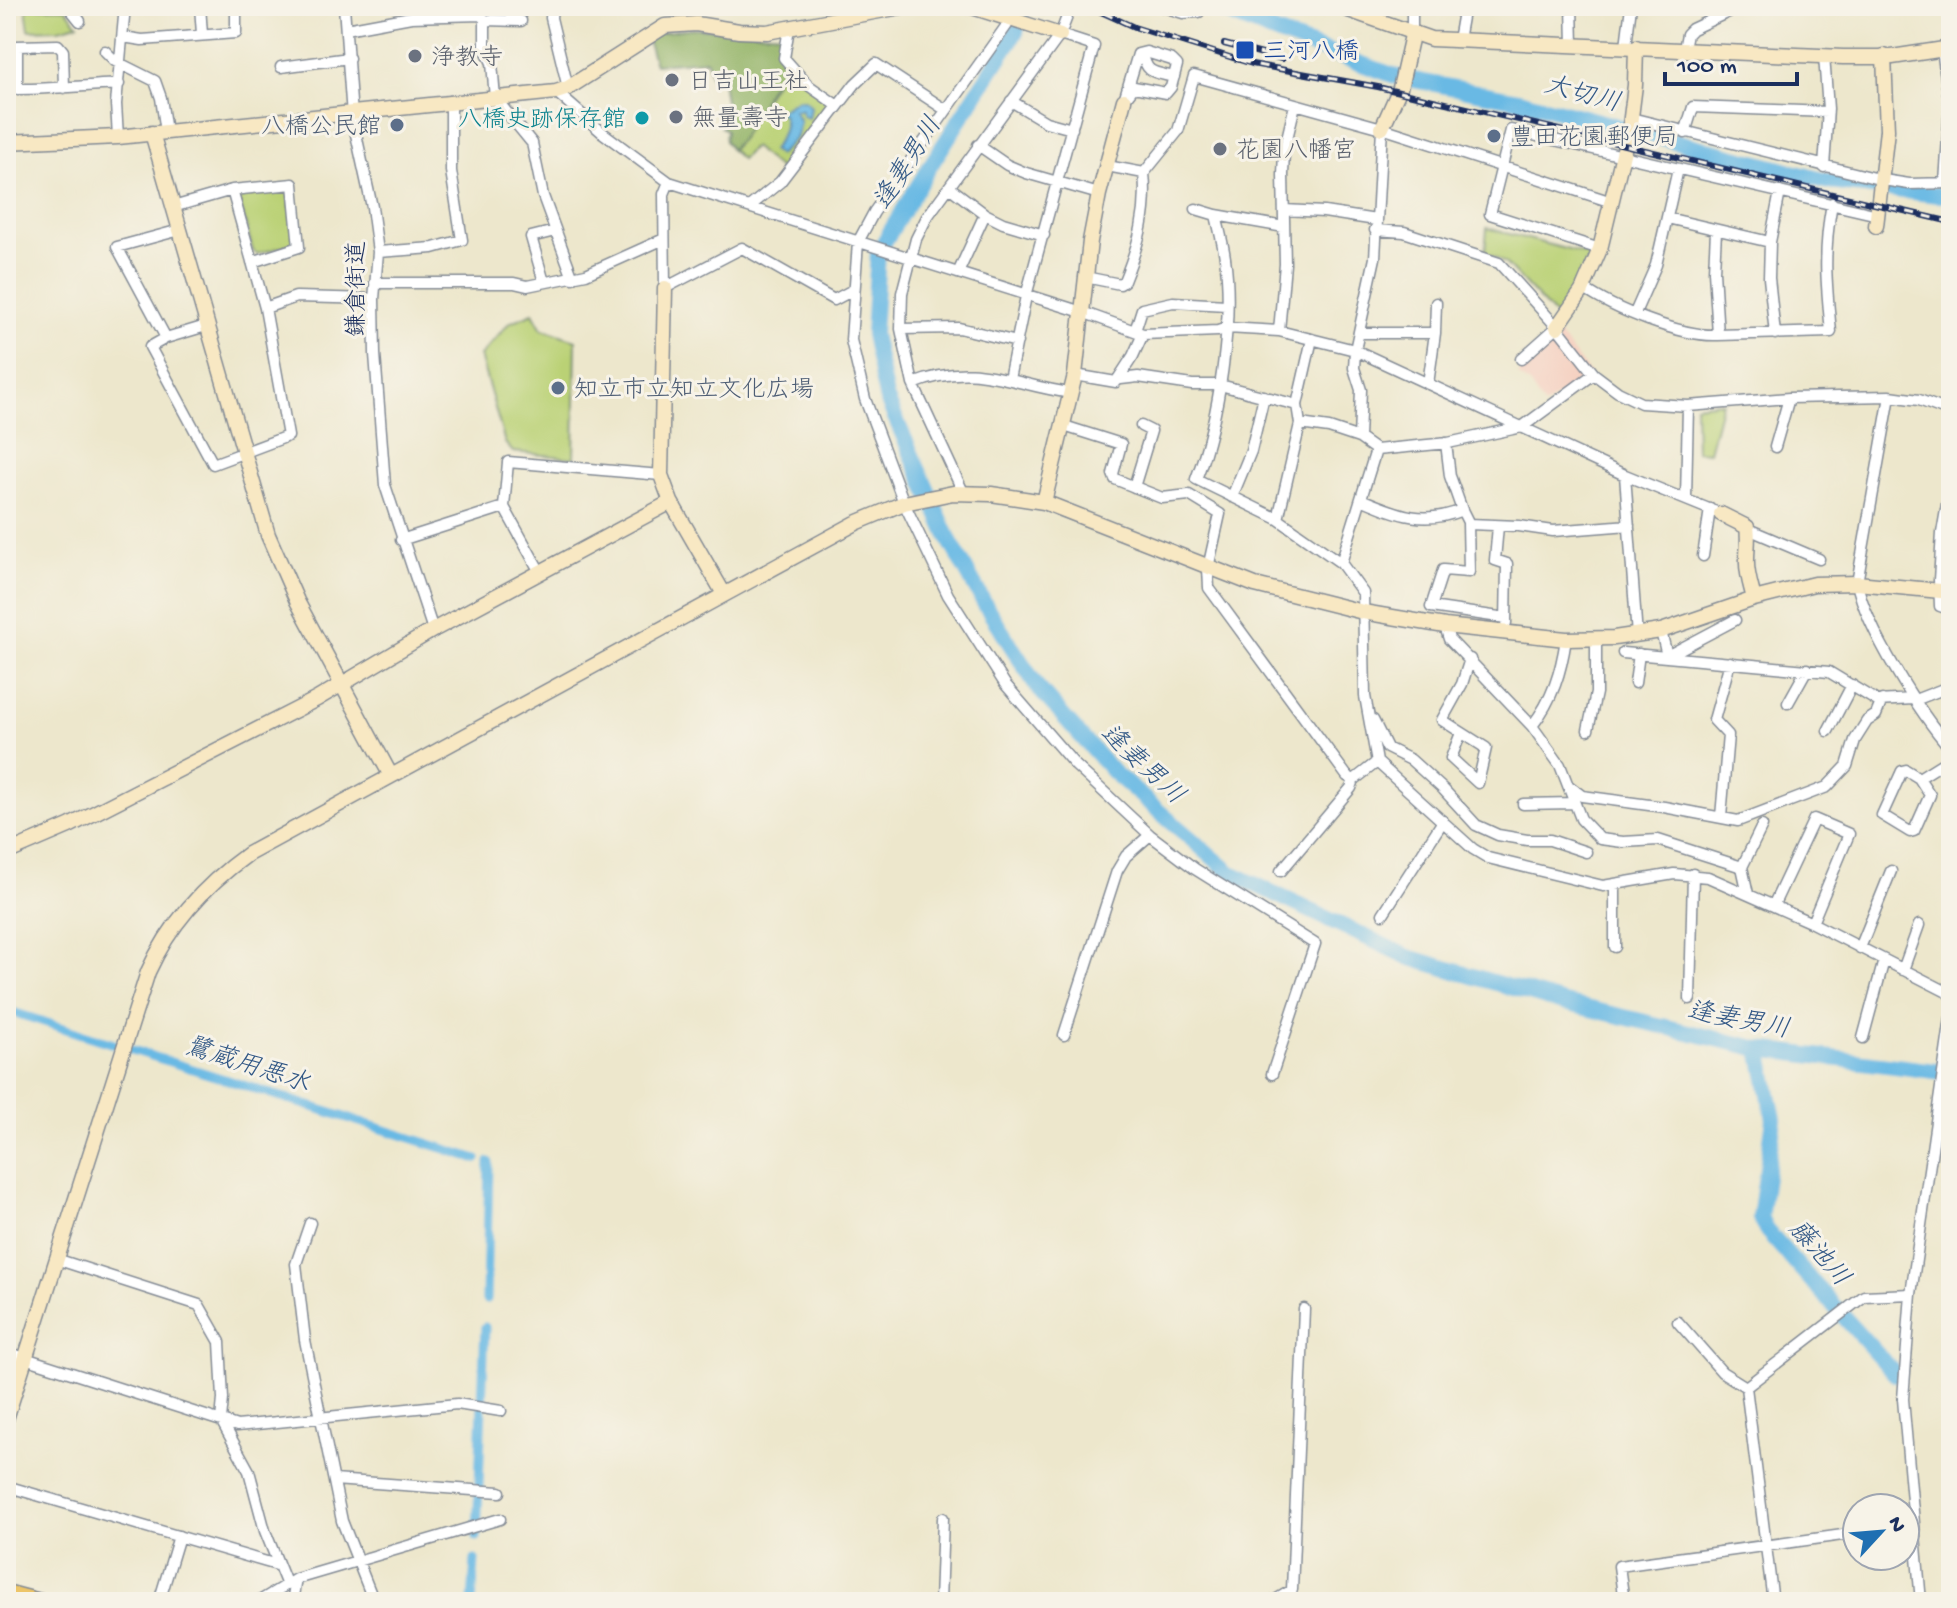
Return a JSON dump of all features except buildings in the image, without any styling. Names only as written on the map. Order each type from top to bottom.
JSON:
[{"type":"main road","points":[[6,1593],[40,1602]]},
{"type":"street","points":[[68,6],[80,21]]},
{"type":"street","points":[[118,137],[116,104],[125,6]]},
{"type":"street","points":[[200,6],[202,34]]},
{"type":"street","points":[[123,37],[142,40],[238,32],[236,6]]},
{"type":"street","name":"鎌倉街道","points":[[344,6],[352,116],[372,207],[378,252],[374,299],[375,354],[385,479],[401,540],[433,630]]},
{"type":"street","points":[[552,6],[551,18],[562,90],[603,133],[669,182],[1139,332],[1218,331],[1227,328],[1279,331],[1355,350],[1625,475],[1819,559]]},
{"type":"street","points":[[8,140],[118,137],[562,90],[665,26],[696,24],[767,32],[837,12],[906,6]]},
{"type":"street","points":[[969,6],[1011,14],[1094,46],[1026,296],[1009,379]]},
{"type":"street","points":[[958,494],[913,384],[901,329],[902,293],[910,258],[927,217],[1011,101],[1071,6]]},
{"type":"street","points":[[1161,6],[1193,14],[1199,12],[1201,6]]},
{"type":"street","points":[[1359,438],[1361,390],[1354,368],[1355,350],[1375,258],[1382,128],[1405,70],[1412,35],[1412,6]]},
{"type":"street","points":[[1458,40],[1464,6]]},
{"type":"street","points":[[1572,6],[1573,45]]},
{"type":"street","points":[[1521,359],[1557,327],[1583,288],[1600,249],[1630,125],[1631,6]]},
{"type":"street","points":[[1684,49],[1687,34],[1692,29],[1741,6]]},
{"type":"street","points":[[1342,7],[1412,35],[1431,39],[1824,56],[1884,56],[1946,49],[1950,103],[1948,183],[1882,186],[1824,167],[1685,133],[1630,125]]},
{"type":"street","points":[[1011,14],[1007,25],[874,212],[861,242],[853,290],[851,340],[861,383],[948,595],[1005,684],[1075,765],[1150,835],[1195,869],[1315,944],[1272,1074]]},
{"type":"street","points":[[346,29],[411,17],[481,15],[485,20],[485,48],[492,63],[495,98],[532,143],[535,166],[573,278]]},
{"type":"street","points":[[485,20],[521,21]]},
{"type":"street","points":[[789,28],[784,58],[808,85],[838,106]]},
{"type":"street","points":[[64,88],[63,51],[58,45],[17,46],[17,89],[64,88],[119,84]]},
{"type":"street","points":[[105,51],[158,85],[159,132],[173,207],[257,503],[282,570],[391,776]]},
{"type":"street","points":[[1143,53],[1145,65],[1150,71],[1174,77]]},
{"type":"street","points":[[1044,502],[1075,375],[1085,277],[1099,194],[1138,54],[1172,60],[1177,65],[1166,93],[1132,83]]},
{"type":"street","points":[[1824,56],[1827,112],[1824,167]]},
{"type":"street","points":[[1600,249],[1490,214],[1511,130],[1832,203],[1877,220],[1887,130],[1884,56]]},
{"type":"street","points":[[281,67],[349,58]]},
{"type":"street","points":[[749,207],[780,182],[855,84],[876,64],[946,110]]},
{"type":"street","points":[[1085,277],[1120,284],[1124,281],[1144,224],[1147,198],[1144,173],[1178,131],[1194,76],[1382,128],[1612,202]]},
{"type":"street","points":[[378,252],[433,248],[462,240],[451,171],[451,101]]},
{"type":"street","points":[[1011,101],[1046,122],[1072,129]]},
{"type":"street","points":[[1279,331],[1285,264],[1284,151],[1295,105]]},
{"type":"street","points":[[1685,133],[1693,107],[1827,112]]},
{"type":"street","points":[[978,145],[1007,165],[1099,194]]},
{"type":"street","points":[[1107,166],[1144,173]]},
{"type":"street","points":[[1635,313],[1656,265],[1678,169]]},
{"type":"street","points":[[669,182],[664,194],[661,475],[671,502],[724,594]]},
{"type":"street","points":[[173,207],[232,190],[293,184],[299,247],[252,262]]},
{"type":"street","points":[[949,187],[985,214],[1003,223],[1044,235]]},
{"type":"street","points":[[206,326],[166,338],[150,347],[213,464],[288,436],[265,308],[232,190]]},
{"type":"street","points":[[1775,334],[1769,278],[1770,242],[1780,192]]},
{"type":"street","points":[[1583,288],[1635,313],[1702,336],[1831,332],[1825,241],[1832,203]]},
{"type":"street","points":[[1196,209],[1284,227]]},
{"type":"street","points":[[1284,210],[1324,212],[1404,232],[1499,263],[1557,327],[1594,374],[1618,392],[1641,403],[1688,406],[1789,398],[1890,396],[1919,400],[1951,412]]},
{"type":"street","points":[[958,273],[985,214]]},
{"type":"street","points":[[1189,495],[1207,451],[1227,328],[1226,260],[1216,215]]},
{"type":"street","points":[[1667,218],[1770,242]]},
{"type":"street","points":[[166,338],[117,247],[180,230]]},
{"type":"street","points":[[544,282],[531,237],[555,231]]},
{"type":"street","points":[[1716,231],[1714,271],[1718,335]]},
{"type":"street","points":[[375,283],[514,283],[527,286],[573,278],[600,269],[664,239]]},
{"type":"street","points":[[665,288],[742,248],[834,300],[853,290]]},
{"type":"street","points":[[265,308],[296,297],[374,299]]},
{"type":"street","points":[[1121,379],[1139,332],[1142,309],[1173,302],[1226,305]]},
{"type":"street","points":[[1428,384],[1436,303]]},
{"type":"street","points":[[901,329],[959,328],[1017,342]]},
{"type":"street","points":[[1359,333],[1435,333]]},
{"type":"street","points":[[1278,519],[1300,424],[1297,405],[1312,339]]},
{"type":"street","points":[[913,384],[931,376],[968,371],[1071,393]]},
{"type":"street","points":[[1300,424],[1329,428],[1359,438],[1376,450],[1446,443],[1522,427],[1594,374]]},
{"type":"street","points":[[1075,375],[1116,382],[1138,377],[1192,385],[1220,385],[1297,405]]},
{"type":"street","points":[[1232,497],[1251,451],[1264,396]]},
{"type":"street","points":[[1890,396],[1857,583],[1863,607],[1915,700],[1951,749]]},
{"type":"street","points":[[1775,447],[1789,398]]},
{"type":"street","points":[[1686,499],[1688,406]]},
{"type":"street","points":[[1064,426],[1121,444],[1113,477],[1162,498],[1189,495],[1220,514],[1208,568],[1209,588],[1347,776],[1354,780]]},
{"type":"street","points":[[1134,487],[1151,431],[1141,426]]},
{"type":"street","points":[[1446,443],[1450,476],[1468,523],[1469,572],[1443,570],[1431,607],[1566,639],[1596,639],[1661,631],[1754,599],[1814,584],[1942,587]]},
{"type":"street","points":[[1341,563],[1376,450]]},
{"type":"street","points":[[540,572],[504,507],[508,462],[661,475]]},
{"type":"street","points":[[1625,475],[1637,636]]},
{"type":"street","points":[[1196,479],[1278,519],[1341,563],[1363,593],[1367,707],[1377,762],[1473,849],[1488,858],[1603,886],[1674,874],[1708,877],[1774,904],[1951,994]]},
{"type":"street","points":[[1951,481],[1942,533],[1940,606],[1951,610]]},
{"type":"street","points":[[6,1419],[10,1391],[26,1359],[148,972],[160,946],[200,895],[248,854],[856,523],[908,502],[958,494],[991,494],[1044,502],[1255,585],[1363,612],[1445,626],[1506,626]]},
{"type":"street","points":[[1361,499],[1412,518],[1448,516],[1462,510]]},
{"type":"street","points":[[6,853],[69,826],[343,684],[433,630],[671,502]]},
{"type":"street","points":[[401,540],[504,507]]},
{"type":"street","points":[[1703,556],[1716,512]]},
{"type":"street","points":[[1468,523],[1553,531],[1629,525]]},
{"type":"street","points":[[1498,526],[1495,560],[1507,564],[1506,626]]},
{"type":"street","points":[[1748,529],[1747,572],[1754,599]]},
{"type":"street","points":[[1942,587],[1951,577]]},
{"type":"street","points":[[1667,656],[1735,620]]},
{"type":"street","points":[[1445,626],[1449,639],[1532,726],[1560,765],[1581,819],[1600,839],[1623,842],[1658,840],[1742,867]]},
{"type":"street","points":[[1661,631],[1667,656]]},
{"type":"street","points":[[1532,726],[1560,675],[1566,639]]},
{"type":"street","points":[[1588,730],[1596,693],[1596,639]]},
{"type":"street","points":[[1623,653],[1834,673],[1877,701],[1915,700],[1951,686]]},
{"type":"street","points":[[1635,683],[1639,654]]},
{"type":"street","points":[[1461,733],[1451,758],[1478,783],[1486,748],[1442,720],[1462,684],[1470,659]]},
{"type":"street","points":[[1721,817],[1728,735],[1714,720],[1730,662]]},
{"type":"street","points":[[1788,703],[1807,669]]},
{"type":"street","points":[[1828,731],[1852,685]]},
{"type":"street","points":[[1567,785],[1582,796],[1738,821],[1827,787],[1847,766],[1855,740],[1867,721],[1876,715],[1882,700]]},
{"type":"street","points":[[1367,707],[1387,748],[1411,760],[1476,825],[1498,835],[1550,840],[1586,852]]},
{"type":"street","points":[[1919,778],[1951,758]]},
{"type":"street","points":[[1281,871],[1351,788],[1354,780],[1377,762]]},
{"type":"street","points":[[1906,770],[1919,778],[1930,795],[1914,831],[1910,832],[1882,815],[1902,771],[1906,770]]},
{"type":"street","points":[[1523,804],[1573,803]]},
{"type":"street","points":[[1774,904],[1814,819],[1849,834],[1812,923]]},
{"type":"street","points":[[1383,914],[1443,821]]},
{"type":"street","points":[[1748,894],[1742,867],[1762,826]]},
{"type":"street","points":[[1064,1035],[1117,871],[1126,856],[1150,835]]},
{"type":"street","points":[[1860,948],[1891,871]]},
{"type":"street","points":[[1690,999],[1693,874]]},
{"type":"street","points":[[1615,884],[1615,947]]},
{"type":"street","points":[[1903,970],[1919,925]]},
{"type":"street","points":[[1863,1038],[1884,960]]},
{"type":"street","points":[[1907,1492],[1903,1399],[1911,1294],[1951,1018]]},
{"type":"street","points":[[310,1223],[296,1264],[305,1340],[342,1521],[374,1602]]},
{"type":"street","points":[[56,1259],[199,1305],[220,1342],[221,1420],[249,1471],[277,1565],[291,1581],[292,1602]]},
{"type":"street","points":[[1746,1387],[1864,1296],[1911,1294]]},
{"type":"street","points":[[1272,1602],[1292,1590],[1304,1309]]},
{"type":"street","points":[[1678,1322],[1722,1372],[1746,1387]]},
{"type":"street","points":[[6,1352],[237,1426],[457,1404],[501,1411]]},
{"type":"street","points":[[1746,1387],[1773,1602]]},
{"type":"street","points":[[334,1480],[500,1492]]},
{"type":"street","points":[[6,1486],[277,1565]]},
{"type":"street","points":[[940,1602],[943,1518]]},
{"type":"street","points":[[258,1602],[291,1581],[500,1519]]},
{"type":"street","points":[[1624,1602],[1619,1566],[1841,1535]]},
{"type":"street","points":[[159,1602],[179,1536]]},
{"type":"street","points":[[1916,1572],[1921,1602]]},
{"type":"shaded area","points":[[1556,331],[1590,374],[1544,406],[1530,385],[1518,375],[1530,363],[1526,357]]},
{"type":"green space","points":[[26,8],[66,9],[78,24],[59,29],[29,30]]},
{"type":"green space","points":[[692,28],[785,34],[787,65],[731,150],[725,141],[726,130],[721,127],[727,114],[721,74],[711,77],[707,60],[655,64],[647,40],[658,33]]},
{"type":"green space","points":[[787,65],[830,103],[831,110],[783,172],[753,147],[741,159],[731,150]]},
{"type":"green space","points":[[289,191],[294,240],[292,244],[257,254],[253,251],[238,196],[240,193]]},
{"type":"green space","points":[[1487,228],[1591,256],[1576,288],[1556,317],[1506,264],[1485,252]]},
{"type":"green space","points":[[533,313],[542,329],[576,340],[574,458],[513,452],[505,443],[480,356],[509,323]]},
{"type":"green space","points":[[1722,402],[1709,452],[1696,451],[1695,405]]},
{"type":"water","points":[[798,99],[806,101],[811,107],[809,118],[803,116],[801,110],[794,110],[800,122],[796,137],[779,155],[772,150],[784,126],[779,111]]},
{"type":"waterway","name":"逢妻男川","points":[[1023,6],[1016,32],[878,252],[873,334],[886,397],[951,543],[987,608],[1038,688],[1113,772],[1231,873],[1408,957],[1560,1002],[1760,1049],[1951,1073]]},
{"type":"waterway","name":"大切川","points":[[1210,6],[1398,77],[1518,100],[1830,182],[1951,194]]},
{"type":"waterway","name":"鷺蔵用悪水","points":[[6,1010],[477,1159]]},
{"type":"waterway","name":"藤池川","points":[[1760,1049],[1774,1119],[1760,1218],[1766,1230],[1895,1374]]},
{"type":"waterway","name":"鷺蔵用悪水","points":[[486,1300],[489,1162]]},
{"type":"waterway","name":"鷺蔵用悪水","points":[[477,1537],[485,1327]]},
{"type":"waterway","name":"鷺蔵用悪水","points":[[472,1602],[475,1560]]},
{"type":"railway","points":[[1088,6],[1134,27],[1252,64],[1378,87],[1951,222]]},
{"type":"railway","points":[[1224,44],[1282,59]]},
{"type":"place","name":"三河八橋","points":[[1245,50]]},
{"type":"place","name":"浄教寺","points":[[415,56]]},
{"type":"place","name":"日吉山王社","points":[[672,80]]},
{"type":"place","name":"無量壽寺","points":[[676,117]]},
{"type":"place","name":"八橋史跡保存館","points":[[642,118]]},
{"type":"place","name":"八橋公民館","points":[[397,125]]},
{"type":"place","name":"豊田花園郵便局","points":[[1494,136]]},
{"type":"place","name":"花園八幡宮","points":[[1220,149]]},
{"type":"place","name":"知立市立知立文化広場","points":[[558,388]]}]
